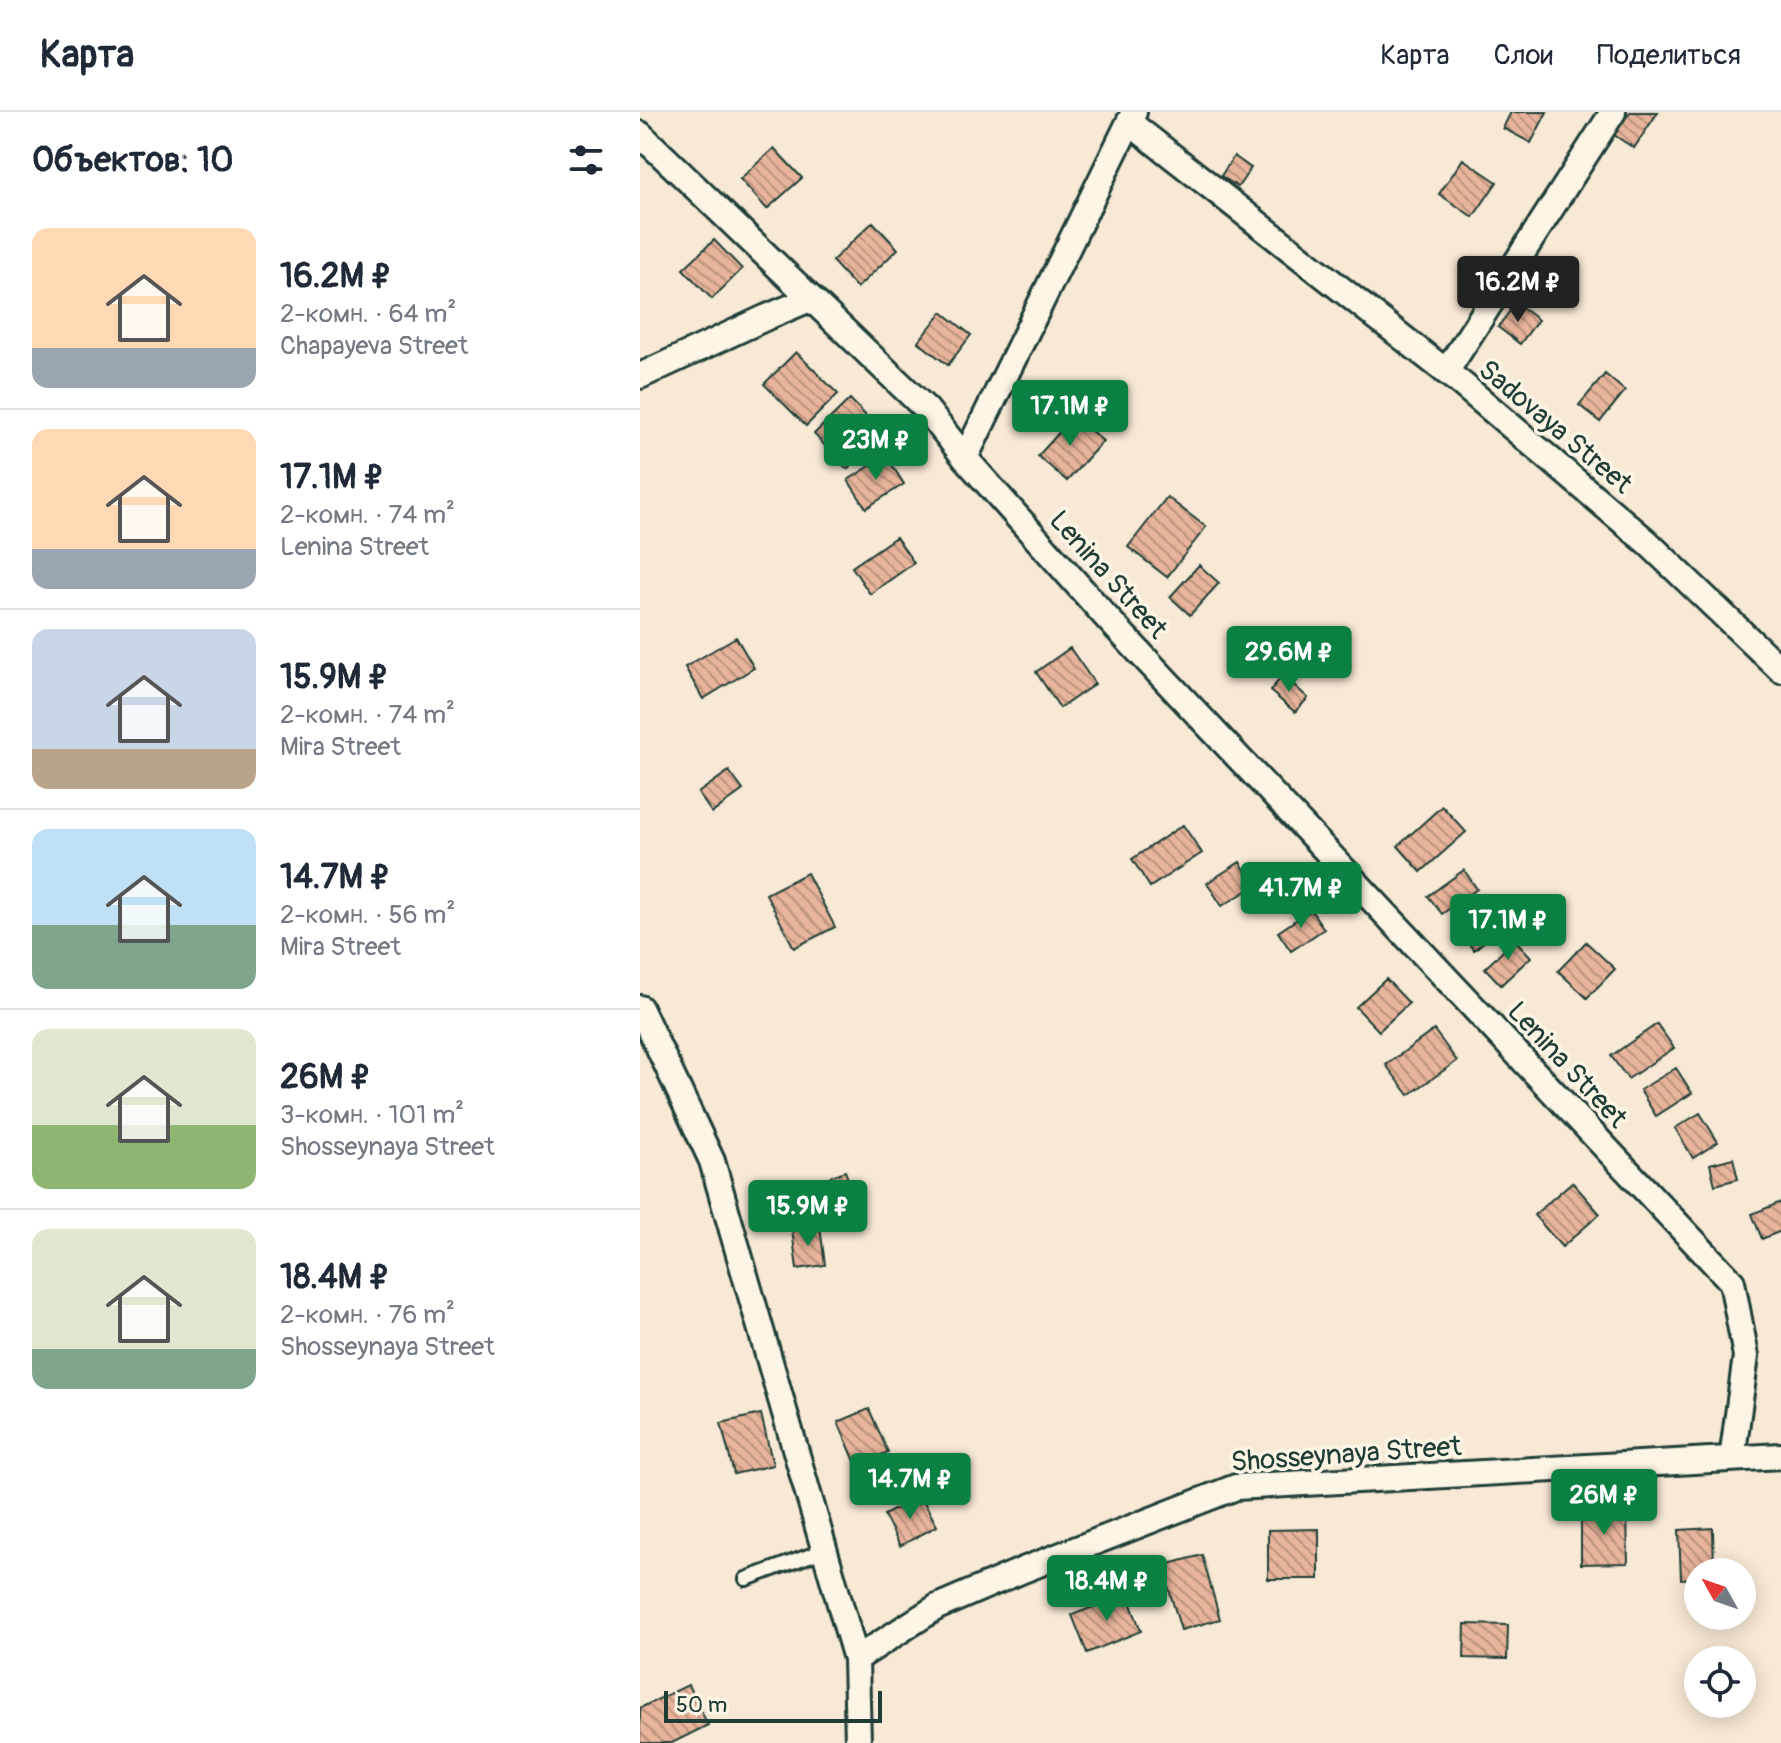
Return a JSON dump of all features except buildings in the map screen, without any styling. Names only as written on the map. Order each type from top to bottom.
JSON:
[{"type":"street","points":[[1446,372],[1613,112]]},
{"type":"street","points":[[965,458],[1132,117]]},
{"type":"street","name":"Sadovaya Street","points":[[1132,117],[1446,372],[1647,542],[1781,670]]},
{"type":"street","name":"Lenina Street","points":[[640,134],[927,410],[965,458],[1108,619],[1732,1282],[1746,1356],[1732,1459]]},
{"type":"street","points":[[640,376],[810,299]]},
{"type":"street","points":[[640,1008],[712,1161],[856,1659],[858,1743]]},
{"type":"street","name":"Shosseynaya Street","points":[[856,1659],[937,1607],[1236,1487],[1781,1456]]},
{"type":"lane","points":[[746,1579],[825,1550]]}]
